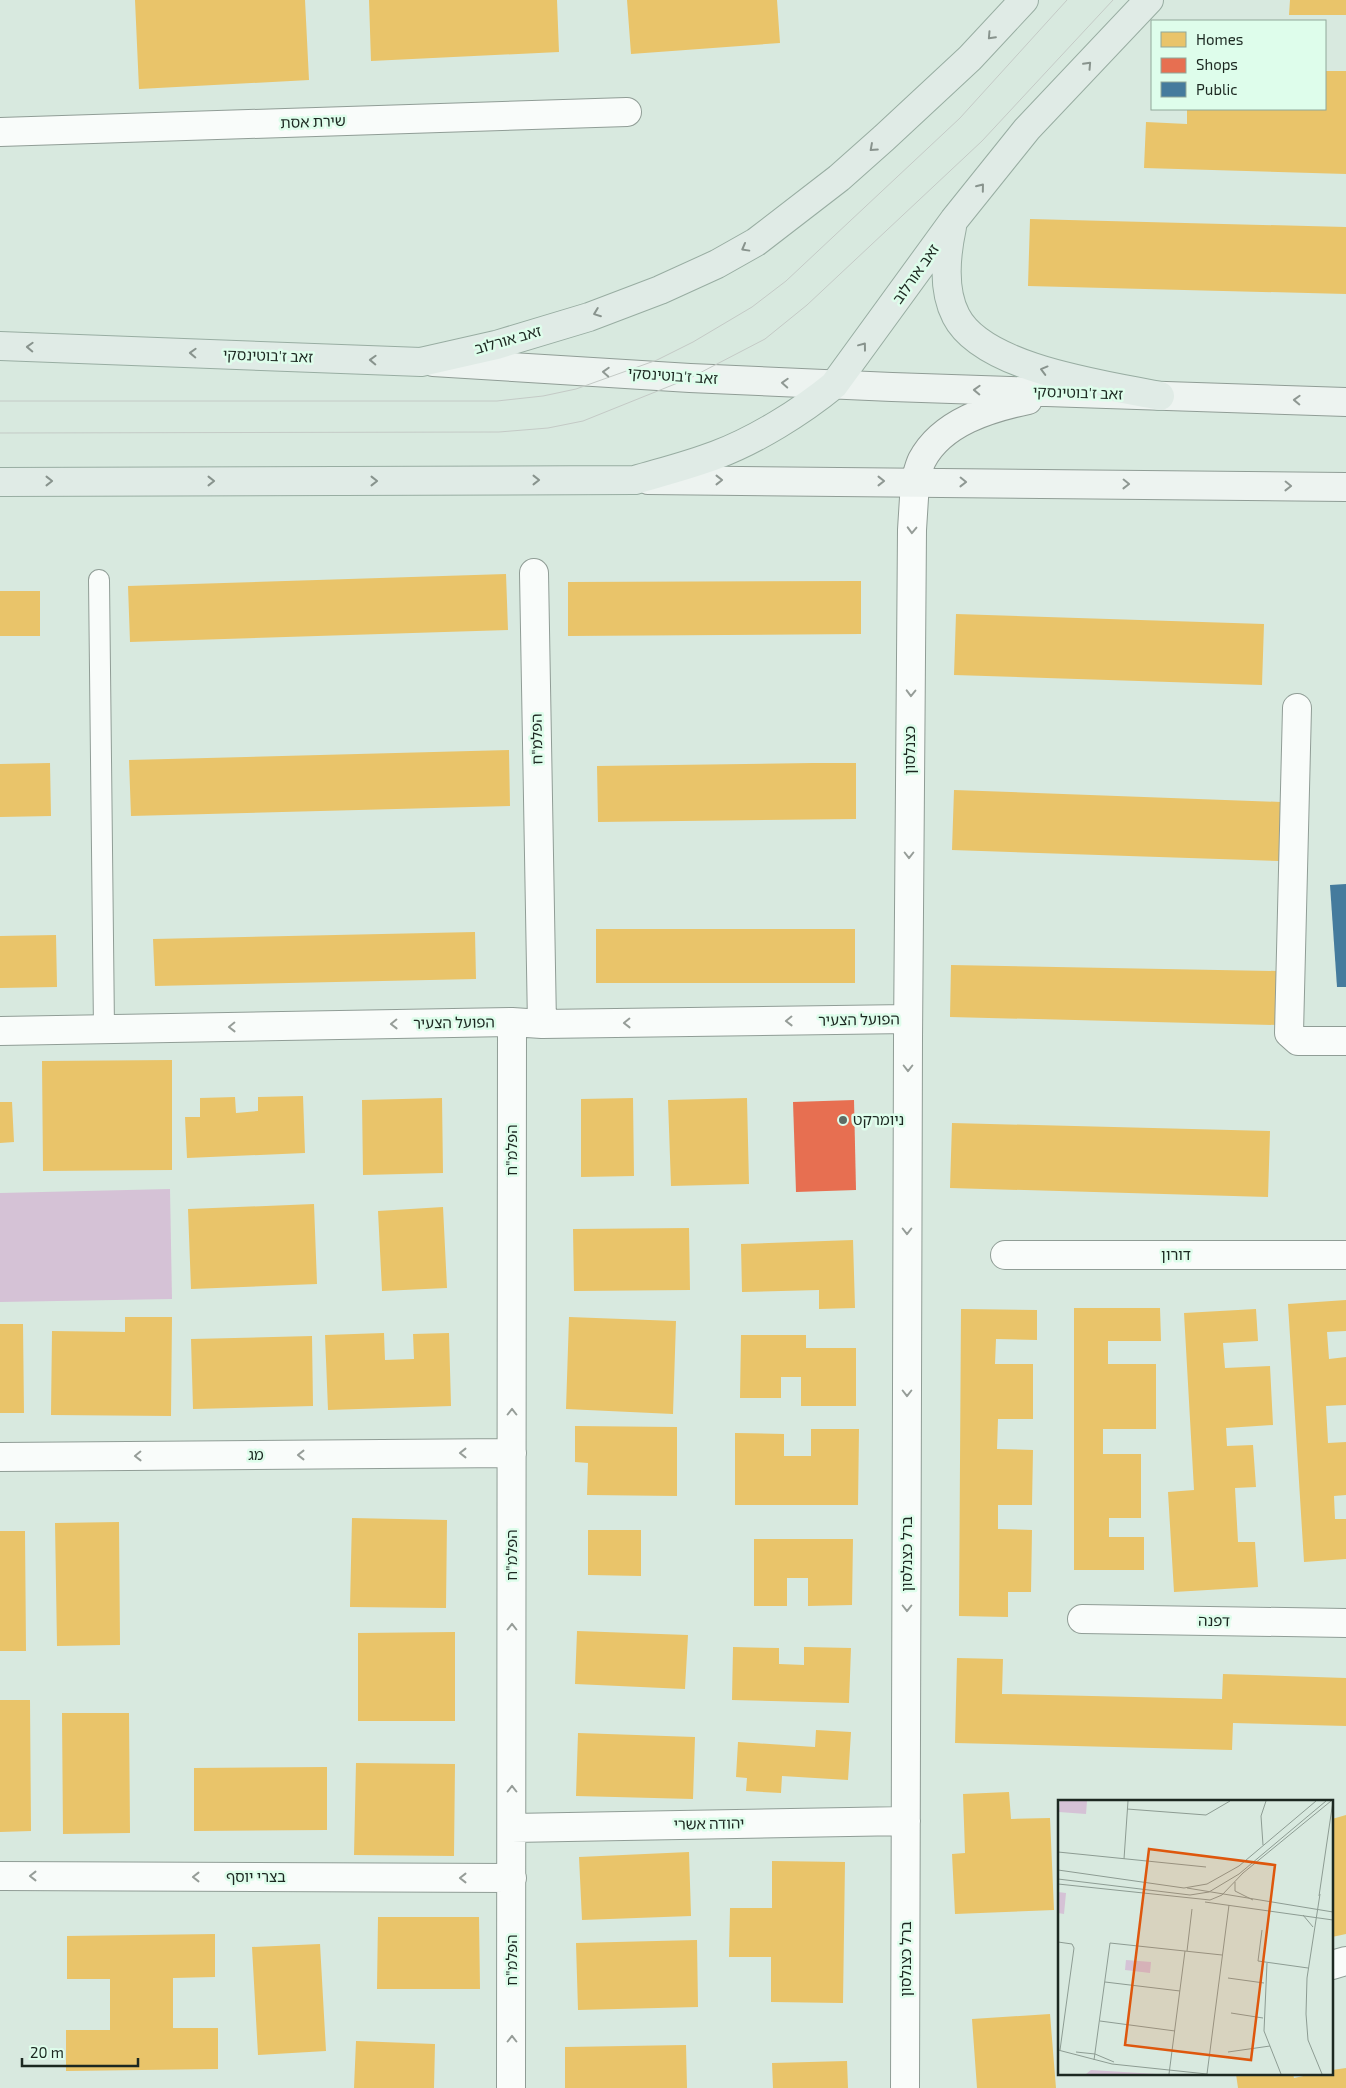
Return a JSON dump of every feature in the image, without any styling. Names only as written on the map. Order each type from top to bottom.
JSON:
[{"type":"main road","name":"זאב אורלוב","points":[[421,362],[496,345],[589,316],[668,286],[717,264],[756,242],[810,202],[877,144],[970,58],[1024,0]]},
{"type":"main road","name":"זאב אורלוב","points":[[635,480],[717,455],[770,429],[808,406],[834,385],[954,220],[1027,129],[1149,0]]},
{"type":"main road","points":[[954,220],[947,256],[948,295],[956,316],[969,333],[993,350],[1030,366],[1080,380],[1160,396]]},
{"type":"main road","name":"זאב ז'בוטינסקי","points":[[0,346],[421,362]]},
{"type":"main road","points":[[0,482],[635,480]]},
{"type":"street","name":"שירת אסת","points":[[0,132],[627,112]]},
{"type":"street","name":"זאב ז'בוטינסקי","points":[[421,362],[834,385],[1346,402]]},
{"type":"street","points":[[915,482],[922,459],[936,441],[956,426],[980,414],[1034,399],[1100,394]]},
{"type":"street","points":[[635,480],[1346,487]]},
{"type":"street","name":"כצנלסון","points":[[908,1019],[912,530],[915,482]]},
{"type":"street","name":"הפלמ\"ח","points":[[534,573],[542,1024]]},
{"type":"street","points":[[1297,708],[1289,1033],[1298,1041],[1346,1041]]},
{"type":"street","name":"הפועל הצעיר","points":[[0,1031],[512,1022],[542,1024],[908,1019]]},
{"type":"street","name":"ברל כצנלסון","points":[[905,2088],[908,1019]]},
{"type":"street","name":"הפלמ\"ח","points":[[511,2088],[512,1022]]},
{"type":"street","name":"דורון","points":[[1005,1255],[1346,1255]]},
{"type":"street","name":"מג","points":[[0,1457],[512,1453]]},
{"type":"street","name":"דפנה","points":[[1082,1619],[1346,1623]]},
{"type":"street","name":"יהודה אשרי","points":[[512,1828],[906,1821]]},
{"type":"street","name":"בצרי יוסף","points":[[0,1876],[512,1878]]},
{"type":"lane","points":[[99,580],[104,1029]]},
{"type":"shaded area","points":[[170,1189],[172,1299],[0,1302],[0,1193]]},
{"type":"building: Homes","points":[[135,0],[305,0],[309,80],[139,89]]},
{"type":"building: Homes","points":[[369,0],[557,0],[559,52],[371,61]]},
{"type":"building: Homes","points":[[627,0],[777,0],[780,43],[631,54]]},
{"type":"building: Homes","points":[[1290,0],[1346,0],[1346,15],[1289,15]]},
{"type":"building: Homes","points":[[1326,71],[1346,71],[1346,174],[1144,168],[1146,122],[1187,124],[1187,110],[1326,110]]},
{"type":"building: Homes","points":[[1030,219],[1346,227],[1346,294],[1028,286]]},
{"type":"building: Homes","points":[[506,574],[508,630],[130,642],[128,586]]},
{"type":"building: Homes","points":[[861,581],[861,634],[568,636],[568,582]]},
{"type":"building: Homes","points":[[0,591],[40,591],[40,636],[0,636]]},
{"type":"building: Homes","points":[[956,614],[1264,624],[1262,685],[954,675]]},
{"type":"building: Homes","points":[[509,750],[510,806],[131,816],[129,760]]},
{"type":"building: Homes","points":[[50,763],[51,816],[0,817],[0,764]]},
{"type":"building: Homes","points":[[856,763],[856,819],[598,822],[597,766]]},
{"type":"building: Homes","points":[[954,790],[1281,802],[1279,861],[952,850]]},
{"type":"building: Homes","points":[[596,929],[855,929],[855,983],[596,983]]},
{"type":"building: Homes","points":[[475,932],[476,979],[155,986],[153,939]]},
{"type":"building: Homes","points":[[56,935],[57,987],[0,988],[0,936]]},
{"type":"building: Homes","points":[[951,965],[1278,971],[1277,1025],[950,1017]]},
{"type":"building: Homes","points":[[172,1060],[172,1170],[43,1171],[42,1061]]},
{"type":"building: Homes","points":[[303,1096],[305,1153],[187,1158],[185,1117],[200,1117],[200,1098],[235,1097],[236,1113],[258,1111],[258,1097]]},
{"type":"building: Homes","points":[[442,1098],[443,1173],[363,1175],[362,1100]]},
{"type":"building: Homes","points":[[633,1098],[634,1176],[581,1177],[581,1099]]},
{"type":"building: Homes","points":[[747,1098],[749,1184],[671,1186],[668,1100]]},
{"type":"building: Homes","points":[[0,1102],[12,1102],[14,1142],[0,1143]]},
{"type":"building: Homes","points":[[952,1123],[1270,1131],[1268,1197],[950,1188]]},
{"type":"building: Homes","points":[[314,1204],[317,1284],[191,1289],[188,1209]]},
{"type":"building: Homes","points":[[443,1207],[447,1288],[382,1291],[378,1211]]},
{"type":"building: Homes","points":[[689,1228],[690,1290],[574,1291],[573,1229]]},
{"type":"building: Homes","points":[[853,1240],[855,1308],[819,1309],[819,1290],[742,1292],[741,1244]]},
{"type":"building: Homes","points":[[1346,1300],[1346,1331],[1327,1332],[1329,1359],[1346,1357],[1346,1405],[1326,1406],[1328,1443],[1346,1442],[1346,1495],[1334,1496],[1335,1519],[1346,1519],[1346,1559],[1304,1562],[1288,1304]]},
{"type":"building: Homes","points":[[1074,1308],[1160,1308],[1161,1341],[1108,1341],[1108,1364],[1156,1364],[1156,1429],[1103,1429],[1103,1454],[1141,1454],[1141,1518],[1109,1518],[1109,1537],[1144,1537],[1144,1570],[1074,1570]]},
{"type":"building: Homes","points":[[961,1309],[1037,1310],[1037,1340],[996,1339],[995,1364],[1033,1364],[1033,1419],[998,1419],[997,1449],[1033,1450],[1032,1505],[998,1505],[998,1529],[1032,1530],[1031,1592],[1008,1592],[1008,1617],[959,1616]]},
{"type":"building: Homes","points":[[1256,1309],[1258,1341],[1223,1343],[1225,1368],[1270,1366],[1273,1425],[1226,1428],[1227,1446],[1253,1445],[1256,1487],[1235,1488],[1238,1542],[1255,1542],[1258,1587],[1174,1592],[1168,1492],[1194,1490],[1184,1313]]},
{"type":"building: Homes","points":[[125,1317],[172,1317],[171,1416],[51,1415],[52,1331],[125,1332]]},
{"type":"building: Homes","points":[[569,1317],[676,1321],[673,1414],[566,1409]]},
{"type":"building: Homes","points":[[0,1324],[23,1324],[24,1413],[0,1413]]},
{"type":"building: Homes","points":[[384,1333],[385,1360],[414,1359],[413,1334],[449,1333],[451,1406],[328,1410],[325,1335]]},
{"type":"building: Homes","points":[[741,1335],[806,1335],[806,1348],[856,1348],[856,1406],[801,1406],[801,1377],[781,1377],[781,1398],[740,1398]]},
{"type":"building: Homes","points":[[312,1336],[313,1406],[193,1409],[191,1339]]},
{"type":"building: Homes","points":[[575,1426],[677,1427],[677,1496],[587,1495],[588,1463],[575,1462]]},
{"type":"building: Homes","points":[[811,1429],[859,1429],[858,1505],[735,1505],[735,1433],[784,1434],[784,1456],[811,1456]]},
{"type":"building: Homes","points":[[352,1518],[447,1520],[446,1608],[350,1607]]},
{"type":"building: Homes","points":[[119,1522],[120,1645],[57,1646],[55,1523]]},
{"type":"building: Homes","points":[[588,1530],[641,1530],[641,1576],[588,1575]]},
{"type":"building: Homes","points":[[0,1531],[25,1531],[26,1651],[0,1651]]},
{"type":"building: Homes","points":[[754,1539],[853,1539],[852,1605],[808,1606],[808,1578],[787,1578],[787,1606],[754,1606]]},
{"type":"building: Homes","points":[[577,1631],[688,1635],[685,1689],[575,1684]]},
{"type":"building: Homes","points":[[455,1632],[455,1721],[358,1721],[358,1633]]},
{"type":"building: Homes","points":[[733,1647],[779,1648],[779,1664],[804,1665],[804,1647],[851,1648],[849,1703],[732,1700]]},
{"type":"building: Homes","points":[[957,1658],[1003,1659],[1002,1694],[1222,1699],[1223,1674],[1346,1678],[1346,1726],[1233,1723],[1232,1750],[955,1743]]},
{"type":"building: Homes","points":[[0,1700],[30,1700],[31,1831],[0,1832]]},
{"type":"building: Homes","points":[[62,1713],[129,1713],[130,1833],[63,1834]]},
{"type":"building: Homes","points":[[816,1730],[851,1732],[848,1780],[782,1776],[781,1793],[746,1791],[747,1778],[736,1777],[738,1742],[815,1747]]},
{"type":"building: Homes","points":[[578,1733],[695,1737],[693,1799],[576,1796]]},
{"type":"building: Homes","points":[[356,1763],[455,1764],[454,1856],[354,1855]]},
{"type":"building: Homes","points":[[327,1767],[327,1830],[194,1831],[194,1768]]},
{"type":"building: Homes","points":[[1009,1792],[1011,1819],[1050,1818],[1054,1910],[955,1914],[952,1854],[965,1853],[963,1794]]},
{"type":"building: Homes","points":[[1346,1815],[1346,1934],[1334,1937],[1334,1818]]},
{"type":"building: Homes","points":[[689,1852],[691,1916],[582,1920],[579,1857]]},
{"type":"building: Homes","points":[[772,1861],[845,1862],[843,2003],[771,2002],[771,1957],[729,1957],[730,1908],[772,1908]]},
{"type":"building: Homes","points":[[378,1917],[479,1917],[480,1989],[377,1989]]},
{"type":"building: Homes","points":[[215,1934],[215,1977],[173,1978],[173,2028],[218,2028],[218,2069],[66,2071],[66,2030],[110,2030],[110,1979],[67,1979],[67,1936]]},
{"type":"building: Homes","points":[[697,1940],[698,2007],[578,2010],[576,1943]]},
{"type":"building: Homes","points":[[320,1944],[326,2051],[258,2055],[252,1947]]},
{"type":"building: Homes","points":[[1050,2014],[1056,2088],[977,2088],[972,2019]]},
{"type":"building: Homes","points":[[356,2041],[435,2044],[434,2088],[354,2088]]},
{"type":"building: Homes","points":[[686,2045],[687,2088],[565,2088],[565,2047]]},
{"type":"building: Homes","points":[[847,2061],[848,2088],[773,2088],[772,2063]]},
{"type":"building: Homes","points":[[1346,2068],[1346,2088],[1238,2088],[1236,2076],[1294,2076],[1294,2078],[1304,2076],[1334,2076],[1334,2070]]},
{"type":"building: Shops","points":[[854,1100],[856,1190],[796,1192],[793,1102]]},
{"type":"building: Public","points":[[1346,884],[1346,987],[1337,987],[1330,885]]},
{"type":"tram line","points":[[0,401],[497,401],[543,396],[576,389],[657,360],[693,342],[752,307],[786,281],[960,118],[1067,0]]},
{"type":"tram line","points":[[0,433],[499,432],[548,428],[583,421],[690,378],[765,339],[807,305],[982,141],[1113,0]]},
{"type":"place","name":"ניומרקט","points":[[843,1120]]}]
